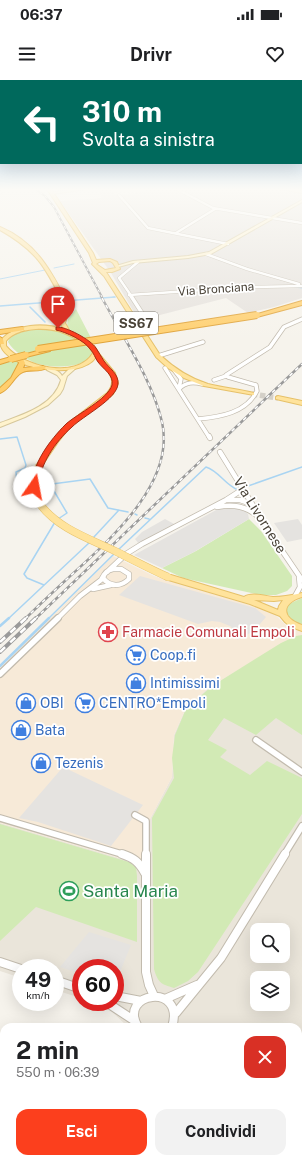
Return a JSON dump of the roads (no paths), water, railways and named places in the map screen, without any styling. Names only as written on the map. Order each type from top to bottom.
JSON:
[{"type":"highway","points":[[3,359],[80,344],[215,325],[259,316],[302,304]]},
{"type":"highway","points":[[3,359],[38,350],[259,316]]},
{"type":"highway","points":[[0,332],[22,329]]},
{"type":"highway","points":[[0,392],[21,365],[18,356]]},
{"type":"highway","points":[[14,375],[25,369],[46,368]]},
{"type":"main road","points":[[18,240],[39,256],[50,271],[68,310],[64,316],[55,322],[22,329],[7,336],[1,341],[6,350],[33,365],[57,372],[62,379]]},
{"type":"main road","name":"SS67","points":[[82,240],[91,253],[97,269],[101,270],[106,276],[158,356],[170,368],[186,377],[206,385],[252,394]]},
{"type":"main road","points":[[106,276],[118,268],[118,266],[127,263],[206,254],[236,240]]},
{"type":"main road","points":[[91,253],[107,260],[135,263]]},
{"type":"main road","points":[[95,262],[107,260]]},
{"type":"main road","points":[[113,261],[118,266]]},
{"type":"main road","points":[[101,270],[112,271]]},
{"type":"main road","points":[[64,316],[63,324],[68,331]]},
{"type":"main road","points":[[29,328],[52,327],[68,331],[92,347],[115,380],[115,387],[112,393],[69,425],[53,444],[39,466],[34,480],[35,492],[40,503],[54,518],[75,531],[168,577],[253,602],[282,614],[290,624],[302,628]]},
{"type":"main road","points":[[0,425],[24,416],[45,404],[60,390],[62,379],[66,373],[75,367],[92,360],[96,353]]},
{"type":"main road","points":[[46,368],[96,366],[109,370]]},
{"type":"main road","points":[[278,398],[302,403]]},
{"type":"main road","points":[[226,594],[274,599],[296,596]]},
{"type":"main road","name":"Via Livornese","points":[[282,614],[281,609],[283,604],[296,596]]},
{"type":"street","points":[[207,240],[228,244]]},
{"type":"street","points":[[206,254],[247,269],[302,285]]},
{"type":"street","points":[[135,263],[131,269],[119,277],[129,295],[142,313]]},
{"type":"street","name":"Via Bronciana","points":[[129,295],[249,286],[302,285]]},
{"type":"street","points":[[214,380],[226,376],[271,346],[284,327],[302,319]]},
{"type":"street","points":[[158,356],[203,342]]},
{"type":"street","name":"SS67","points":[[170,368],[181,379],[179,389]]},
{"type":"street","name":"SS67","points":[[170,368],[179,389],[210,438]]},
{"type":"street","points":[[198,419],[234,413],[257,392],[258,388],[254,384],[226,376]]},
{"type":"street","name":"SS67","points":[[179,389],[184,384],[190,382],[206,385]]},
{"type":"street","name":"Via Livornese","points":[[220,452],[301,579],[300,587],[296,596]]},
{"type":"street","points":[[0,674],[87,591],[101,580],[105,573],[120,558],[142,544],[226,500],[240,490],[242,486]]},
{"type":"street","points":[[226,500],[240,500],[253,505]]},
{"type":"street","points":[[212,508],[227,505],[241,505],[251,510],[263,521]]},
{"type":"street","points":[[87,591],[101,586],[117,585],[127,581],[130,576],[121,563],[120,558]]},
{"type":"street","points":[[105,573],[117,569],[128,572]]},
{"type":"street","points":[[105,573],[106,582],[117,585]]},
{"type":"street","points":[[256,740],[302,772]]},
{"type":"street","points":[[135,815],[146,821],[146,972],[149,985],[154,996]]},
{"type":"street","points":[[0,818],[131,857],[140,863],[146,874]]},
{"type":"street","points":[[175,1023],[176,1013],[221,958],[302,826]]},
{"type":"street","points":[[0,962],[12,966]]},
{"type":"street","points":[[166,999],[200,984]]},
{"type":"street","points":[[124,998],[141,1001],[154,996],[166,999],[176,1013]]},
{"type":"street","points":[[136,1023],[135,1011],[141,1001]]},
{"type":"street","points":[[118,1011],[135,1023]]},
{"type":"waterway","points":[[54,268],[74,264]]},
{"type":"waterway","points":[[0,279],[45,270]]},
{"type":"waterway","points":[[294,287],[302,288]]},
{"type":"waterway","points":[[0,306],[115,297],[113,297]]},
{"type":"waterway","points":[[30,307],[45,322]]},
{"type":"waterway","points":[[0,439],[17,437],[26,465],[25,468],[16,472],[17,485],[21,487],[33,486]]},
{"type":"waterway","points":[[118,550],[206,467],[211,469],[229,485],[238,490]]},
{"type":"waterway","points":[[248,486],[302,467]]},
{"type":"waterway","points":[[37,486],[90,479],[108,508],[119,510]]},
{"type":"waterway","points":[[54,491],[67,513],[58,519]]},
{"type":"waterway","points":[[93,538],[119,510]]},
{"type":"waterway","points":[[119,510],[128,512]]},
{"type":"waterway","points":[[145,518],[149,519]]},
{"type":"waterway","points":[[44,585],[27,578],[24,574],[55,522]]},
{"type":"waterway","points":[[8,619],[90,542]]},
{"type":"waterway","points":[[48,619],[115,553]]},
{"type":"waterway","points":[[0,626],[9,618]]},
{"type":"waterway","points":[[0,666],[49,618]]},
{"type":"tunnel","points":[[252,394],[278,398]]},
{"type":"railway","points":[[71,240],[102,297]]},
{"type":"railway","points":[[25,619],[119,529],[135,510],[149,489],[159,467],[164,445],[162,422],[157,406],[136,358],[101,296]]},
{"type":"railway","points":[[35,619],[302,364]]},
{"type":"railway","points":[[0,642],[26,618]]},
{"type":"railway","points":[[0,652],[36,618]]},
{"type":"place","name":"Farmacie Comunali Empoli","points":[[108,632]]},
{"type":"place","name":"Coop.fi","points":[[136,655]]},
{"type":"place","name":"Intimissimi","points":[[136,683]]},
{"type":"place","name":"OBI","points":[[26,703]]},
{"type":"place","name":"CENTRO*Empoli","points":[[85,703]]},
{"type":"place","name":"Bata","points":[[21,730]]},
{"type":"place","name":"Tezenis","points":[[41,763]]},
{"type":"place","name":"Santa Maria","points":[[69,891]]}]
